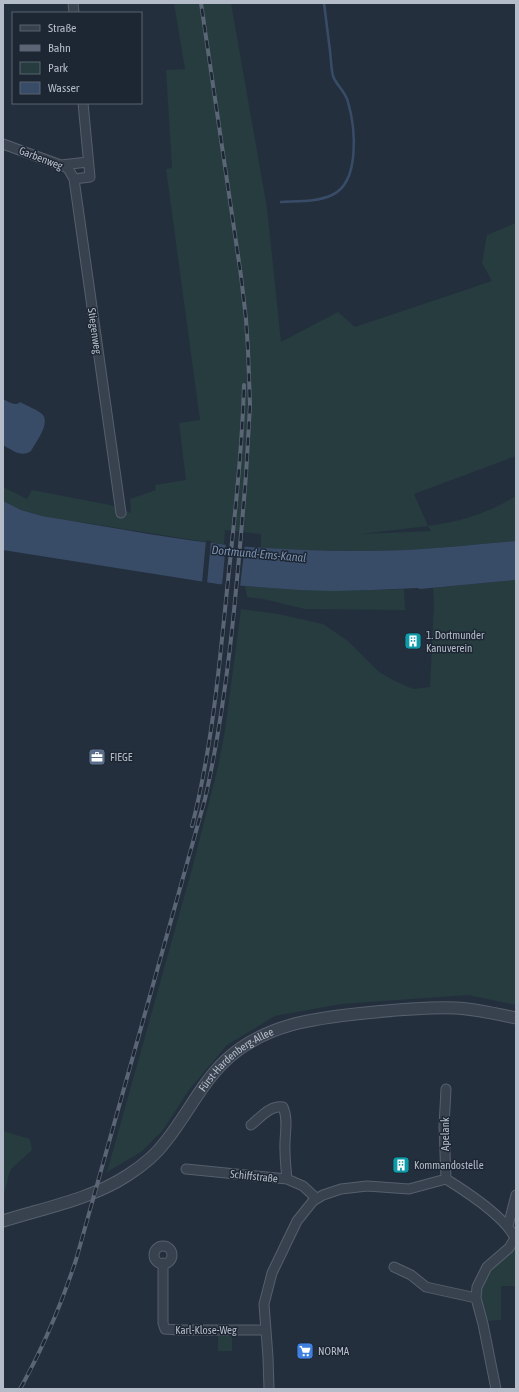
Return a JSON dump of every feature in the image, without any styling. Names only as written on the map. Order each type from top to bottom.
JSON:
[{"type":"street","points":[[74,179],[90,177],[83,104]]},
{"type":"street","name":"Garbenweg","points":[[3,144],[61,165],[69,170],[74,179]]},
{"type":"street","points":[[61,165],[88,162]]},
{"type":"street","name":"Stiegenweg","points":[[74,179],[121,513]]},
{"type":"street","name":"Fürst-Hardenberg-Allee","points":[[3,1221],[83,1197],[105,1188],[127,1176],[149,1159],[166,1141],[200,1091],[226,1060],[246,1045],[270,1032],[295,1023],[314,1019],[395,1010],[457,1008],[516,1018]]},
{"type":"street","name":"Apelank","points":[[446,1089],[444,1126],[446,1179]]},
{"type":"street","points":[[251,1126],[270,1110],[277,1106],[283,1107],[286,1112],[285,1150],[287,1179]]},
{"type":"street","name":"Schiffstraße","points":[[186,1169],[287,1179],[303,1186],[316,1198]]},
{"type":"street","points":[[269,1389],[264,1304],[272,1273],[297,1221],[313,1201],[316,1198],[332,1191],[347,1188],[367,1186],[409,1189],[446,1179],[479,1201],[508,1226],[515,1238],[509,1248],[487,1267],[477,1287],[476,1298],[483,1324],[496,1389]]},
{"type":"street","points":[[508,1226],[516,1195]]},
{"type":"street","name":"Karl-Klose-Weg","points":[[164,1263],[163,1323],[165,1329],[266,1330]]},
{"type":"street","points":[[394,1267],[411,1275],[426,1287],[476,1298]]},
{"type":"green space","points":[[174,3],[231,3],[267,208],[281,342],[338,312],[355,327],[492,281],[482,263],[487,235],[516,223],[516,456],[414,494],[428,526],[474,516],[516,496],[516,541],[389,551],[334,551],[261,548],[261,534],[225,530],[224,544],[219,544],[42,516],[21,510],[3,501],[3,487],[27,499],[32,490],[110,505],[131,513],[130,499],[156,490],[155,485],[186,480],[179,423],[200,420],[166,169],[172,168],[166,70],[185,69]],"holes":[[[428,526],[431,531],[361,534]]]},
{"type":"green space","points":[[516,580],[516,1005],[468,995],[341,1004],[275,1016],[227,1045],[189,1090],[163,1130],[141,1152],[107,1172],[192,869],[218,767],[225,730],[241,609],[278,614],[323,624],[348,641],[379,672],[413,689],[430,687],[434,604],[433,588]]},
{"type":"green space","points":[[245,586],[324,590],[404,589],[405,610],[305,609],[263,599],[247,597]]},
{"type":"green space","points":[[3,1131],[30,1139],[32,1150],[12,1168],[9,1174],[3,1199]]},
{"type":"green space","points":[[516,1246],[516,1286],[501,1286],[501,1320],[487,1321],[480,1299],[481,1289],[488,1275]]},
{"type":"green space","points":[[218,1336],[232,1336],[232,1351],[218,1351]]},
{"type":"water","points":[[3,399],[14,404],[20,402],[40,412],[44,418],[45,422],[42,432],[31,451],[28,453],[24,454],[13,451],[3,445]]},
{"type":"water","name":"Dortmund-Ems-Kanal","points":[[3,501],[21,510],[42,516],[171,537],[249,547],[328,551],[387,551],[516,541],[516,580],[420,589],[333,591],[218,584],[3,550]]},
{"type":"pier","points":[[206,540],[211,541],[207,584],[202,583]]},
{"type":"pier","points":[[226,542],[245,544],[240,587],[222,586]]},
{"type":"waterway","points":[[281,202],[313,200],[332,195],[341,188],[348,178],[352,166],[354,139],[351,112],[347,98],[333,76],[324,3]]},
{"type":"railway","points":[[20,1389],[51,1326],[76,1260],[205,799],[226,678],[246,475],[250,405],[248,350],[241,276],[201,3]]},
{"type":"railway","points":[[192,826],[205,767],[218,679],[237,488],[244,385]]},
{"type":"place","name":"1. Dortmunder Kanuverein","points":[[413,641]]},
{"type":"place","name":"FIEGE","points":[[97,757]]},
{"type":"place","name":"Kommandostelle","points":[[401,1165]]},
{"type":"place","name":"NORMA","points":[[305,1351]]}]
